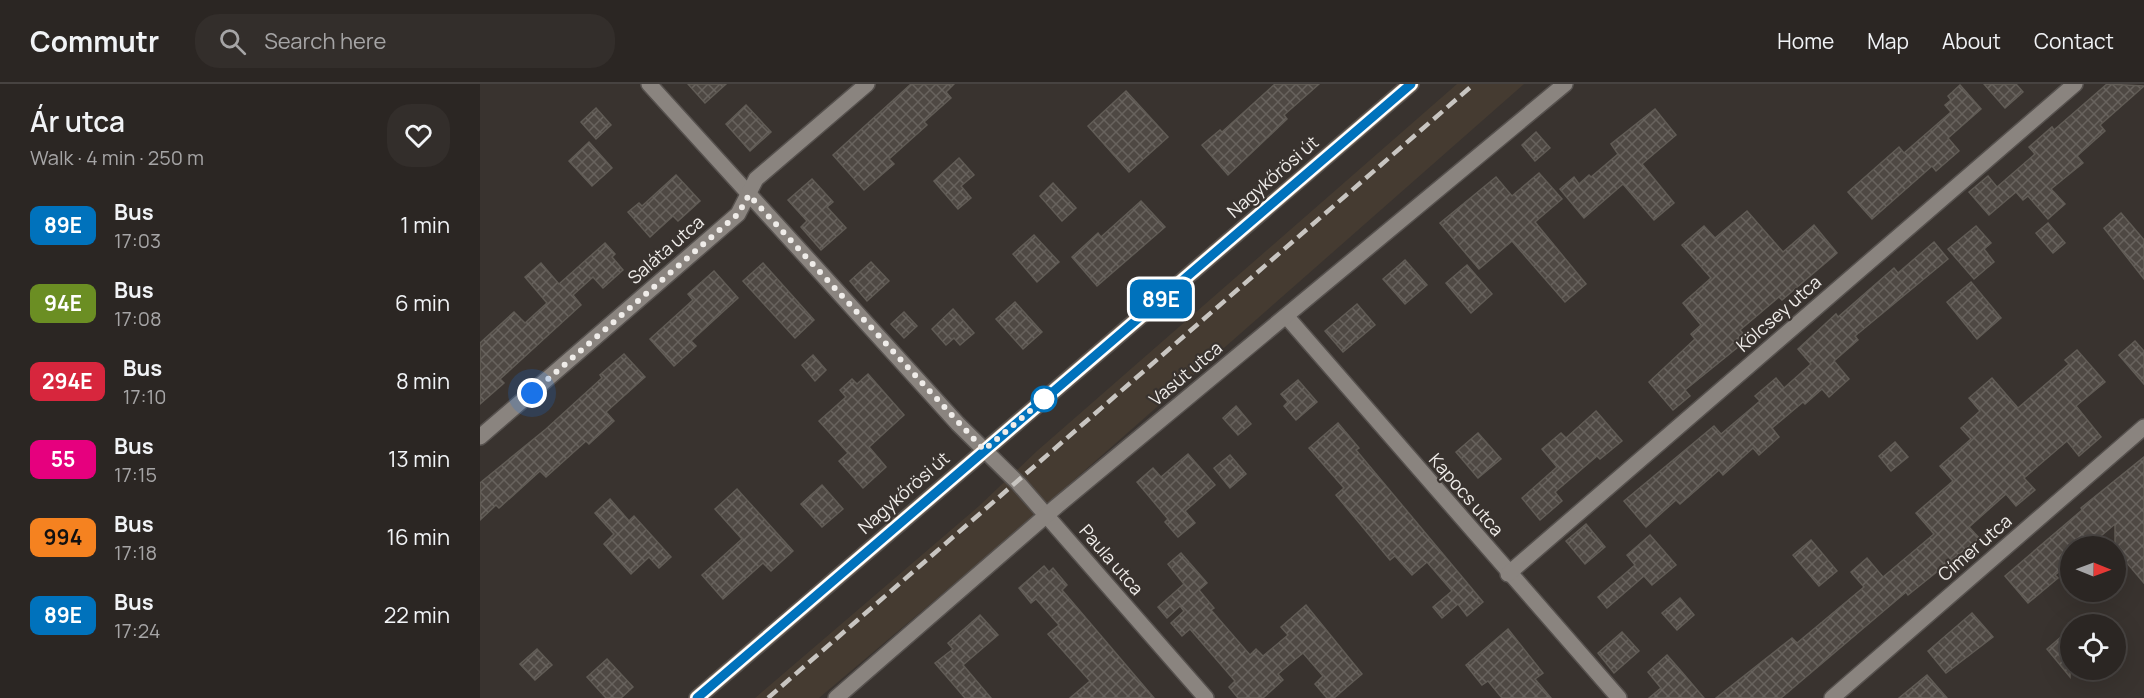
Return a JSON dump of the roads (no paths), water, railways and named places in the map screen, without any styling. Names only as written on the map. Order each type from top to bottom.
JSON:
[{"type":"main road","name":"Nagykőrösi út","points":[[697,698],[1411,84]]},
{"type":"street","name":"Paula utca","points":[[649,84],[1047,516],[1206,698]]},
{"type":"street","name":"Saláta utca","points":[[480,438],[738,214],[756,179],[867,84]]},
{"type":"street","name":"Vasút utca","points":[[836,698],[1047,516],[1565,84]]},
{"type":"street","name":"Kölcsey utca","points":[[1508,574],[2075,84]]},
{"type":"street","name":"Kapocs utca","points":[[1287,317],[1508,574],[1619,698]]},
{"type":"street","name":"Címer utca","points":[[1832,698],[2144,428]]},
{"type":"railway","points":[[768,698],[1474,84]]}]
